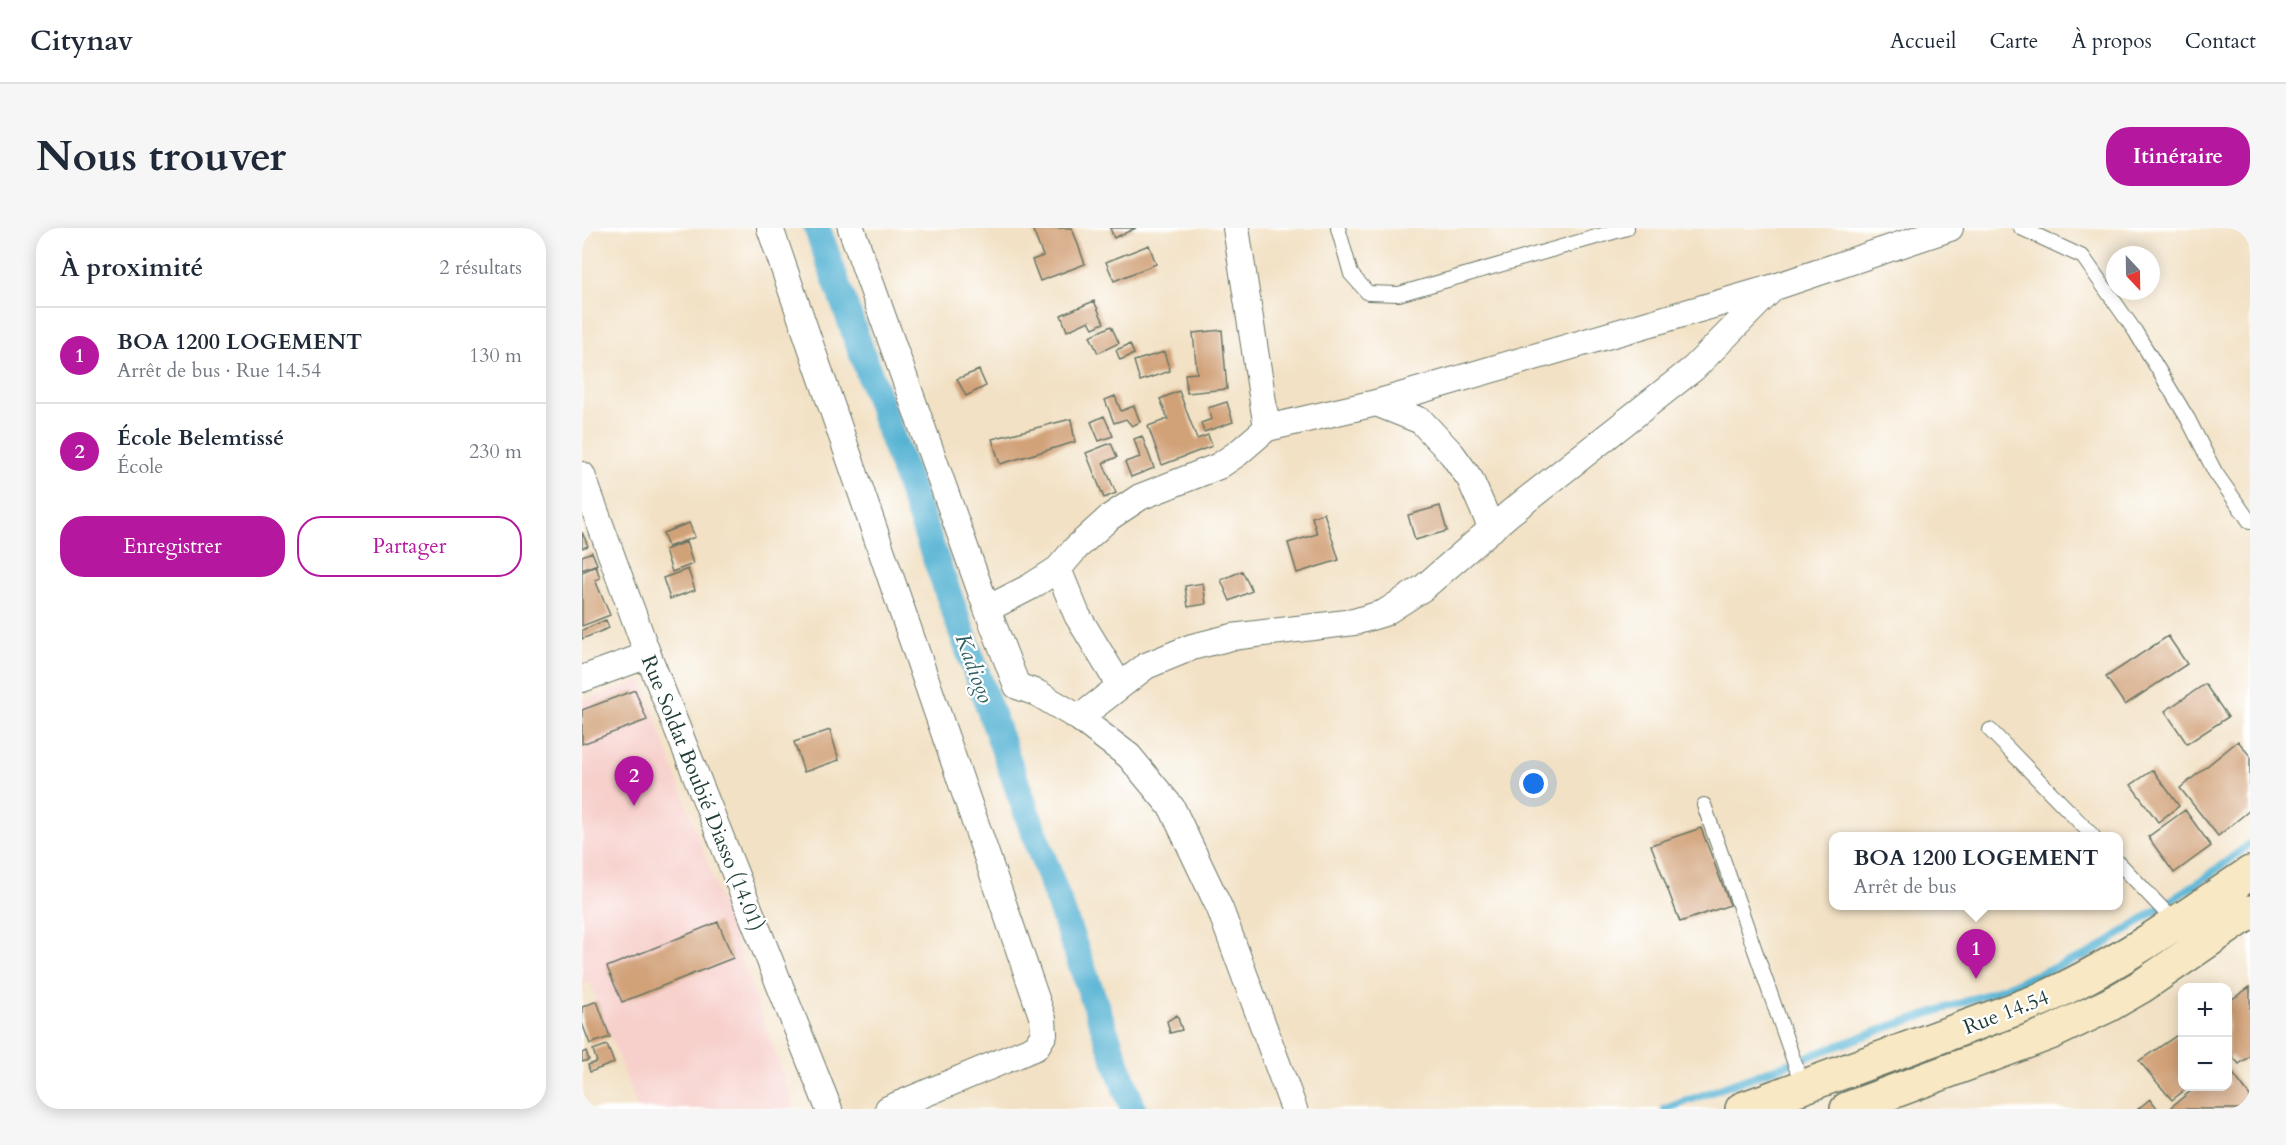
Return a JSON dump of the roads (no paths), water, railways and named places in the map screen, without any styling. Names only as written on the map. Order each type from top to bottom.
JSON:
[{"type":"main road","name":"Rue 14.54","points":[[1742,1109],[2064,990],[2176,923],[2250,873]]},
{"type":"main road","name":"Rue 14.54","points":[[1846,1109],[2079,1020],[2142,986],[2250,912]]},
{"type":"street","points":[[770,228],[1043,1019],[1044,1034],[1036,1047],[888,1109]]},
{"type":"street","points":[[851,228],[987,609],[1017,686],[1037,693],[1079,718],[1130,756],[1172,808],[1220,909],[1294,1109]]},
{"type":"street","points":[[1236,228],[1267,428]]},
{"type":"street","points":[[987,609],[1030,587],[1058,569],[1076,548],[1110,517],[1140,497],[1219,466],[1267,428],[1376,403],[1775,286],[1950,228]]},
{"type":"street","points":[[1079,718],[1146,666],[1191,647],[1232,637],[1354,622],[1383,613],[1423,588],[1492,529],[1694,368],[1775,286]]},
{"type":"street","points":[[1376,403],[1421,421],[1452,454],[1470,479],[1492,529]]},
{"type":"street","name":"Rue Soldat Boubié Diasso (14.01)","points":[[582,475],[648,655],[829,1109]]},
{"type":"street","points":[[1058,569],[1077,615],[1120,686]]},
{"type":"street","points":[[582,679],[648,655]]},
{"type":"street","points":[[1834,1075],[1846,1109]]},
{"type":"lane","points":[[1338,228],[1351,274],[1368,293],[1399,294],[1627,228]]},
{"type":"lane","points":[[2021,228],[2083,258],[2136,331],[2188,419],[2215,472],[2250,522]]},
{"type":"lane","points":[[1990,730],[2088,832]]},
{"type":"lane","points":[[1704,805],[1803,1087]]},
{"type":"lane","points":[[2123,868],[2176,923]]},
{"type":"waterway","name":"Kadiogo","points":[[817,228],[1133,1109]]},
{"type":"waterway","points":[[1665,1109],[1894,1025],[1991,993],[2091,953],[2205,878],[2250,844]]},
{"type":"place","name":"École Belemtissé","points":[[634,806]]},
{"type":"place","name":"BOA 1200 LOGEMENT","points":[[1976,979]]}]
